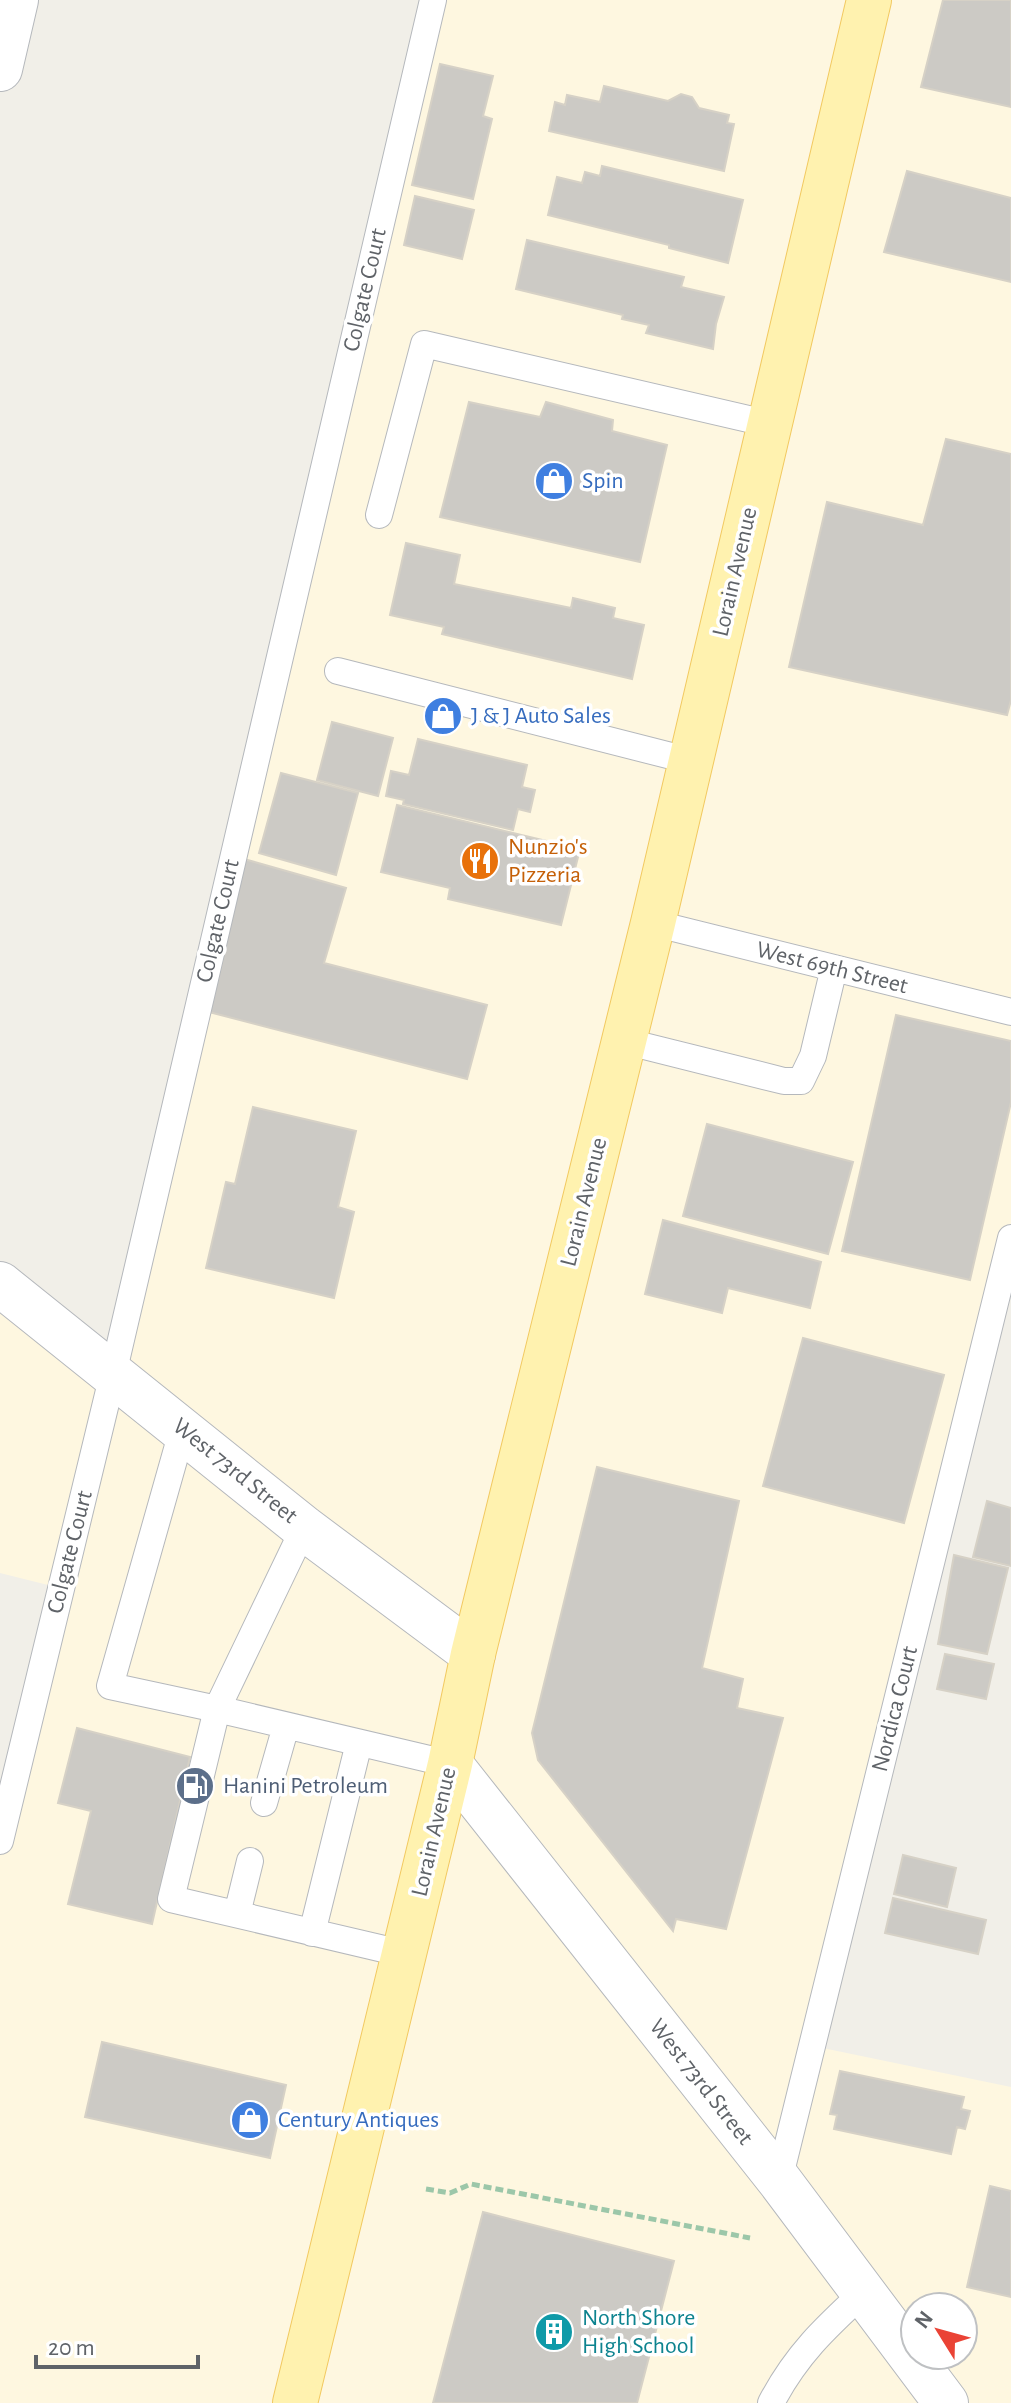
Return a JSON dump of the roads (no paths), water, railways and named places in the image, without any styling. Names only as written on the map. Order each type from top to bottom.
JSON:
[{"type":"main road","name":"Lorain Avenue","points":[[295,2403],[405,1954],[473,1654],[653,923],[869,0]]},
{"type":"street","points":[[0,69],[16,0]]},
{"type":"street","name":"West 73rd Street","points":[[0,1284],[304,1528],[473,1654]]},
{"type":"street","name":"West 73rd Street","points":[[450,1764],[779,2180],[946,2403]]},
{"type":"lane","name":"Colgate Court","points":[[0,1841],[113,1374],[433,0]]},
{"type":"lane","points":[[379,515],[424,344],[770,424]]},
{"type":"lane","points":[[338,671],[691,761]]},
{"type":"lane","name":"West 69th Street","points":[[653,923],[1011,1012]]},
{"type":"lane","points":[[624,1041],[784,1081],[801,1081],[813,1056],[834,968]]},
{"type":"lane","name":"Nordica Court","points":[[779,2180],[1011,1238]]},
{"type":"lane","points":[[183,1428],[110,1686],[450,1764]]},
{"type":"lane","points":[[304,1528],[217,1709],[171,1899],[405,1954]]},
{"type":"lane","points":[[264,1803],[286,1726]]},
{"type":"lane","points":[[312,1933],[359,1743]]},
{"type":"lane","points":[[237,1914],[250,1861]]},
{"type":"lane","points":[[771,2403],[784,2378],[810,2343],[864,2292]]},
{"type":"place","name":"Spin","points":[[554,481]]},
{"type":"place","name":"J & J Auto Sales","points":[[443,716]]},
{"type":"place","name":"Nunzio's Pizzeria","points":[[480,861]]},
{"type":"place","name":"Hanini Petroleum","points":[[195,1786]]},
{"type":"place","name":"Century Antiques","points":[[250,2120]]},
{"type":"place","name":"North Shore High School","points":[[554,2332]]}]
